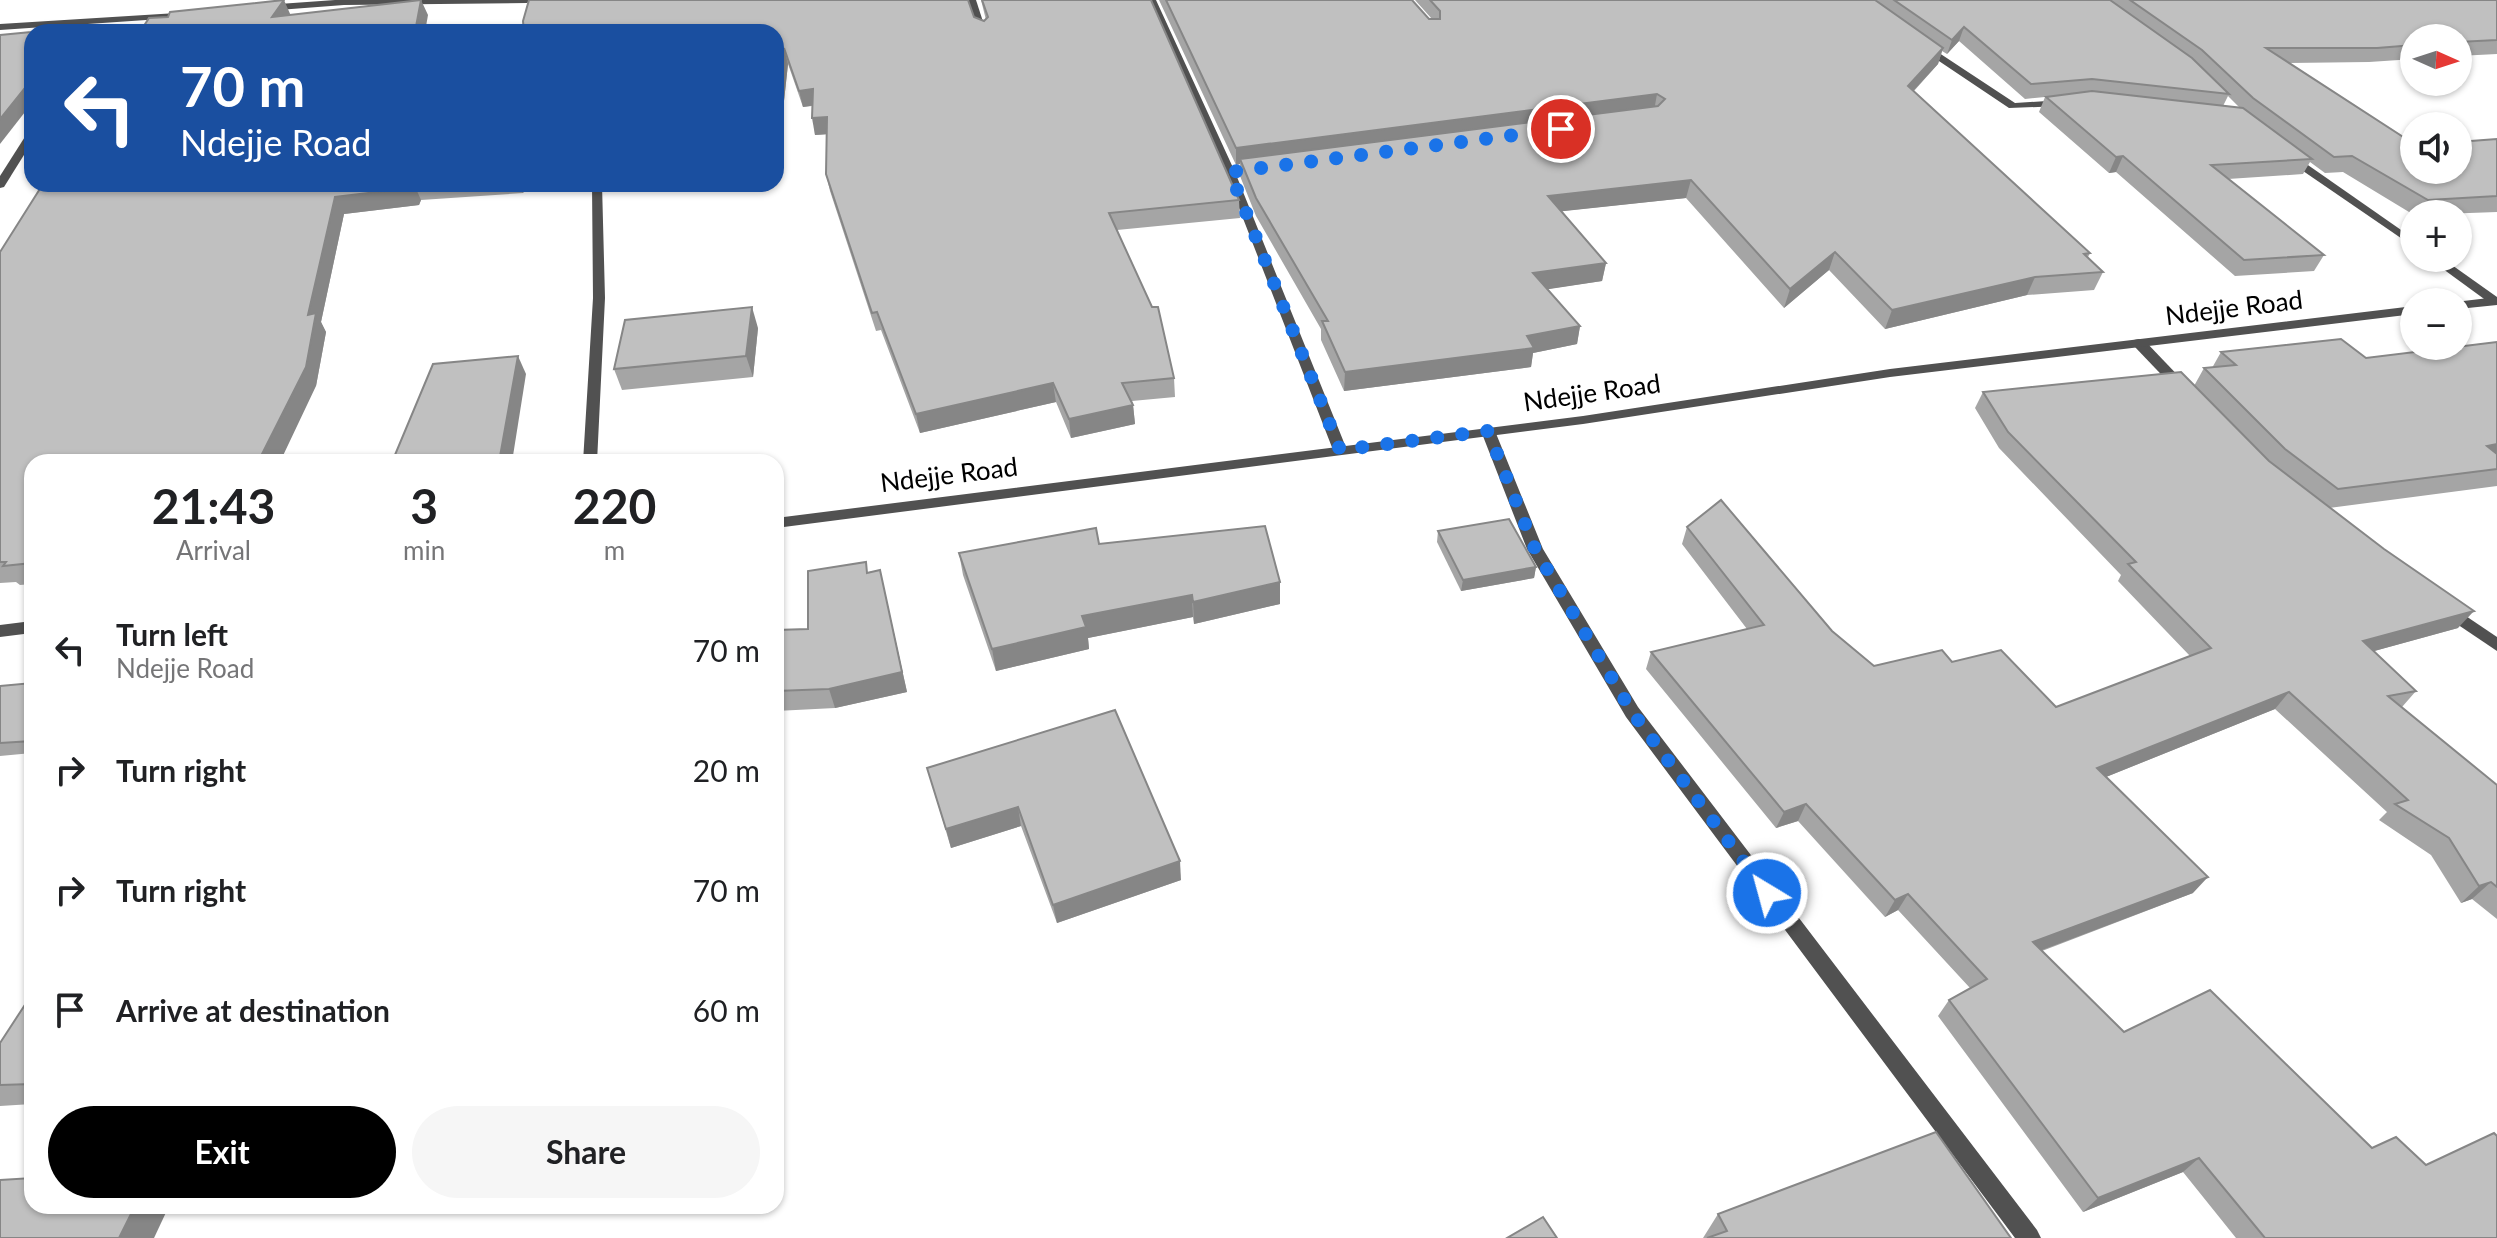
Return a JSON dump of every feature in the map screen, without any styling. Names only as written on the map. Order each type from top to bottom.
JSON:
[{"type":"street","points":[[250,9],[344,2],[527,0]]},
{"type":"street","points":[[972,0],[984,32]]},
{"type":"street","points":[[1152,0],[1230,172],[1340,450]]},
{"type":"street","points":[[61,24],[207,12]]},
{"type":"street","points":[[0,27],[24,26]]},
{"type":"street","points":[[1920,44],[2013,106],[2071,102]]},
{"type":"street","points":[[0,185],[24,147]]},
{"type":"street","points":[[2279,149],[2400,234]]},
{"type":"street","points":[[1230,172],[1246,170]]},
{"type":"street","points":[[590,454],[599,298],[597,192]]},
{"type":"street","points":[[2454,272],[2496,301]]},
{"type":"street","points":[[2472,304],[2496,301]]},
{"type":"street","name":"Ndejje Road","points":[[784,522],[1488,431],[1890,373],[2400,312]]},
{"type":"street","points":[[2139,343],[2191,397]]},
{"type":"street","points":[[1488,431],[1535,549],[1632,712],[2029,1238]]},
{"type":"street","points":[[2437,602],[2497,645]]},
{"type":"street","points":[[0,631],[24,628]]},
{"type":"building","points":[[284,0],[272,17],[421,0],[416,24],[145,24],[149,18],[168,17],[170,12]]},
{"type":"building","points":[[529,0],[968,0],[974,17],[984,21],[988,17],[982,0],[1151,0],[1239,200],[1109,213],[1152,307],[1158,307],[1174,378],[1122,383],[1133,405],[1069,419],[1053,383],[916,414],[877,312],[872,313],[826,174],[827,117],[812,118],[813,89],[799,91],[784,48],[784,24],[523,24]]},
{"type":"building","points":[[1166,0],[1412,0],[1429,19],[1440,19],[1440,11],[1430,0],[1875,0],[1943,48],[1908,86],[2090,253],[2084,254],[2103,272],[2035,277],[1892,310],[1835,252],[1790,289],[1691,180],[1548,196],[1606,263],[1533,273],[1580,326],[1527,336],[1534,348],[1345,372],[1322,321],[1328,321],[1256,198],[1240,159],[1658,106],[1665,99],[1657,94],[1236,148]]},
{"type":"building","points":[[1894,0],[2110,0],[2192,58],[2229,94],[2092,79],[2031,84],[1964,27],[1952,40]]},
{"type":"building","points":[[2130,0],[2497,0],[2497,40],[2472,41],[2472,24],[2400,24],[2400,46],[2266,48],[2400,135],[2400,184],[2352,156],[2334,157],[2253,98],[2202,50]]},
{"type":"building","points":[[24,33],[24,89],[0,119],[0,35]]},
{"type":"building","points":[[2092,91],[2243,108],[2312,159],[2211,165],[2324,255],[2244,260],[2123,156],[2116,157],[2046,97]]},
{"type":"building","points":[[2497,139],[2497,196],[2428,200],[2400,184],[2472,184],[2472,141]]},
{"type":"building","points":[[38,192],[377,192],[335,197],[308,315],[316,313],[306,367],[262,454],[24,454],[24,564],[3,566],[6,562],[0,562],[0,252]]},
{"type":"building","points":[[752,307],[746,356],[614,369],[625,320]]},
{"type":"building","points":[[2341,339],[2366,358],[2400,354],[2400,360],[2472,360],[2472,345],[2497,342],[2497,444],[2487,446],[2497,454],[2497,469],[2338,489],[2285,449],[2204,368],[2236,365],[2221,352]]},
{"type":"building","points":[[518,356],[500,454],[395,454],[433,364]]},
{"type":"building","points":[[2181,372],[2269,461],[2384,549],[2474,611],[2363,641],[2416,691],[2388,696],[2497,785],[2497,887],[2491,882],[2479,886],[2449,838],[2395,804],[2408,800],[2289,692],[2097,768],[2208,877],[2033,942],[2124,1032],[2210,990],[2372,1148],[2396,1137],[2426,1165],[2494,1133],[2497,1136],[2497,1238],[2265,1238],[2199,1158],[2098,1198],[1949,1000],[1987,979],[1908,894],[1895,900],[1806,804],[1784,812],[1651,652],[1764,625],[1687,527],[1721,500],[1832,631],[1874,666],[1942,650],[1952,662],[2001,650],[2056,707],[2211,648],[2128,564],[2136,562],[2008,432],[1983,392]]},
{"type":"building","points":[[1509,519],[1536,567],[1463,580],[1438,531]]},
{"type":"building","points":[[1265,526],[1280,582],[1193,602],[1192,595],[1082,616],[1086,627],[992,649],[959,553],[1096,528],[1099,544]]},
{"type":"building","points":[[866,562],[867,573],[880,570],[902,672],[829,689],[784,691],[784,630],[808,629],[808,571]]},
{"type":"building","points":[[24,684],[24,742],[0,743],[0,686]]},
{"type":"building","points":[[1115,710],[1180,861],[1053,905],[1018,807],[946,829],[927,768]]},
{"type":"building","points":[[24,1006],[24,1084],[0,1085],[0,1043]]},
{"type":"building","points":[[1936,1132],[2011,1238],[1707,1238],[1727,1231],[1718,1214]]},
{"type":"building","points":[[24,1178],[24,1214],[131,1214],[119,1238],[0,1238],[0,1180]]},
{"type":"building","points":[[1543,1217],[1557,1238],[1507,1238]]},
{"type":"route","points":[[1561,129],[1230,172],[1340,450],[1488,431],[1535,549],[1632,712],[1767,893]]}]
